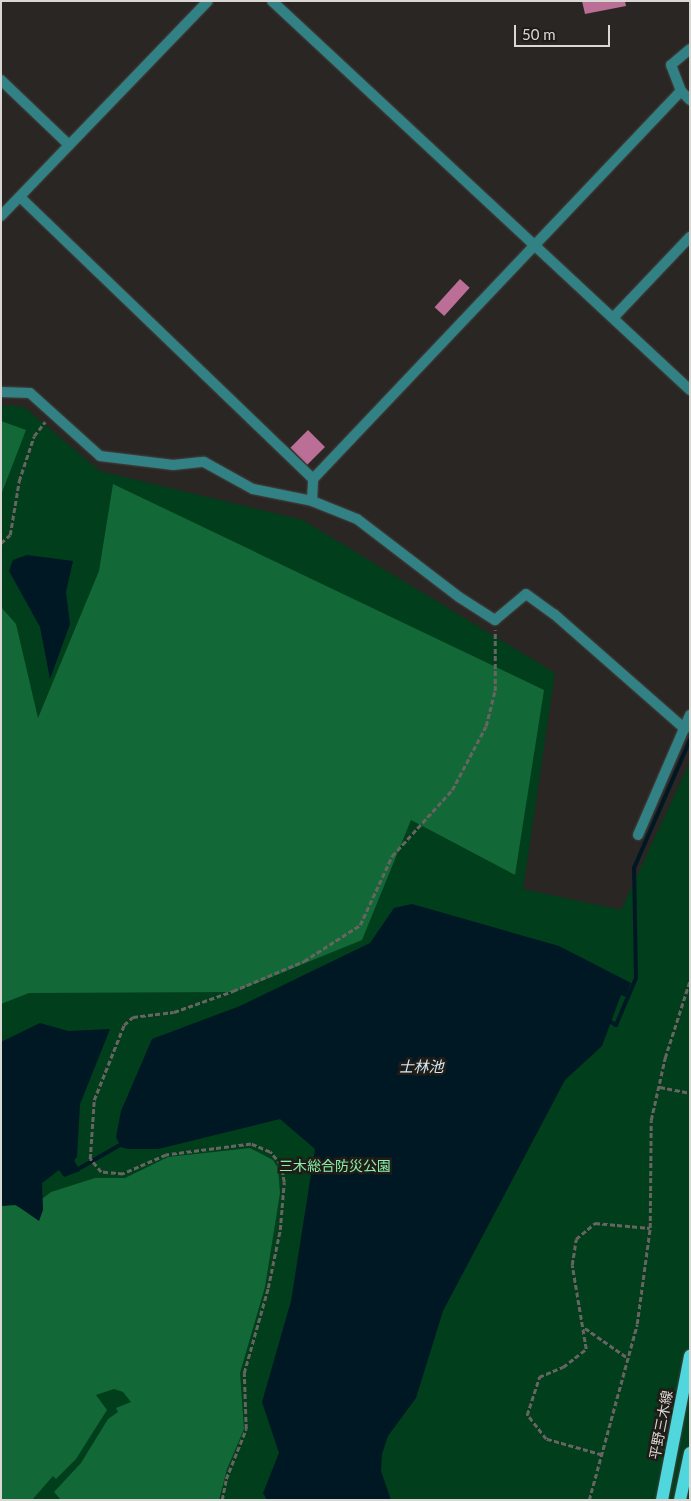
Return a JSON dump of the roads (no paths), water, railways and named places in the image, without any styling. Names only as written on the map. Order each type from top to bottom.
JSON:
[{"type":"main road","name":"平野三木線","points":[[662,1500],[690,1356]]},
{"type":"main road","points":[[680,1500],[690,1453]]},
{"type":"street","points":[[1,216],[208,1]]},
{"type":"street","points":[[272,1],[690,390]]},
{"type":"street","points":[[690,49],[671,65],[681,91],[690,100]]},
{"type":"street","points":[[1,80],[69,145]]},
{"type":"street","points":[[312,501],[313,479],[681,91]]},
{"type":"street","points":[[20,197],[313,479]]},
{"type":"street","points":[[613,318],[690,237]]},
{"type":"street","points":[[1,392],[30,393],[100,456],[173,465],[204,462],[253,489],[312,501],[357,519],[459,597],[495,620],[526,594],[554,614],[684,729]]},
{"type":"street","points":[[638,835],[690,715]]},
{"type":"water","points":[[27,555],[73,561],[66,592],[70,624],[50,679],[40,627],[9,571],[13,560]]},
{"type":"water","name":"士林池","points":[[412,904],[559,946],[631,983],[626,997],[621,995],[602,1046],[565,1080],[443,1311],[416,1398],[388,1436],[382,1454],[381,1471],[391,1500],[267,1500],[263,1493],[279,1453],[262,1402],[291,1301],[315,1149],[280,1119],[158,1149],[128,1149],[121,1147],[116,1137],[121,1111],[152,1039],[240,1006],[370,943],[394,908]]},
{"type":"water","points":[[40,1023],[68,1031],[110,1029],[80,1104],[77,1157],[74,1160],[80,1171],[64,1177],[59,1170],[42,1183],[43,1210],[39,1221],[16,1205],[1,1206],[1,1042]]},
{"type":"waterway","points":[[611,1022],[616,1025],[636,978],[634,868],[690,740]]},
{"type":"waterway","points":[[80,1168],[120,1145]]},
{"type":"park label","name":"三木総合防災公園","points":[[335,1166]]}]
